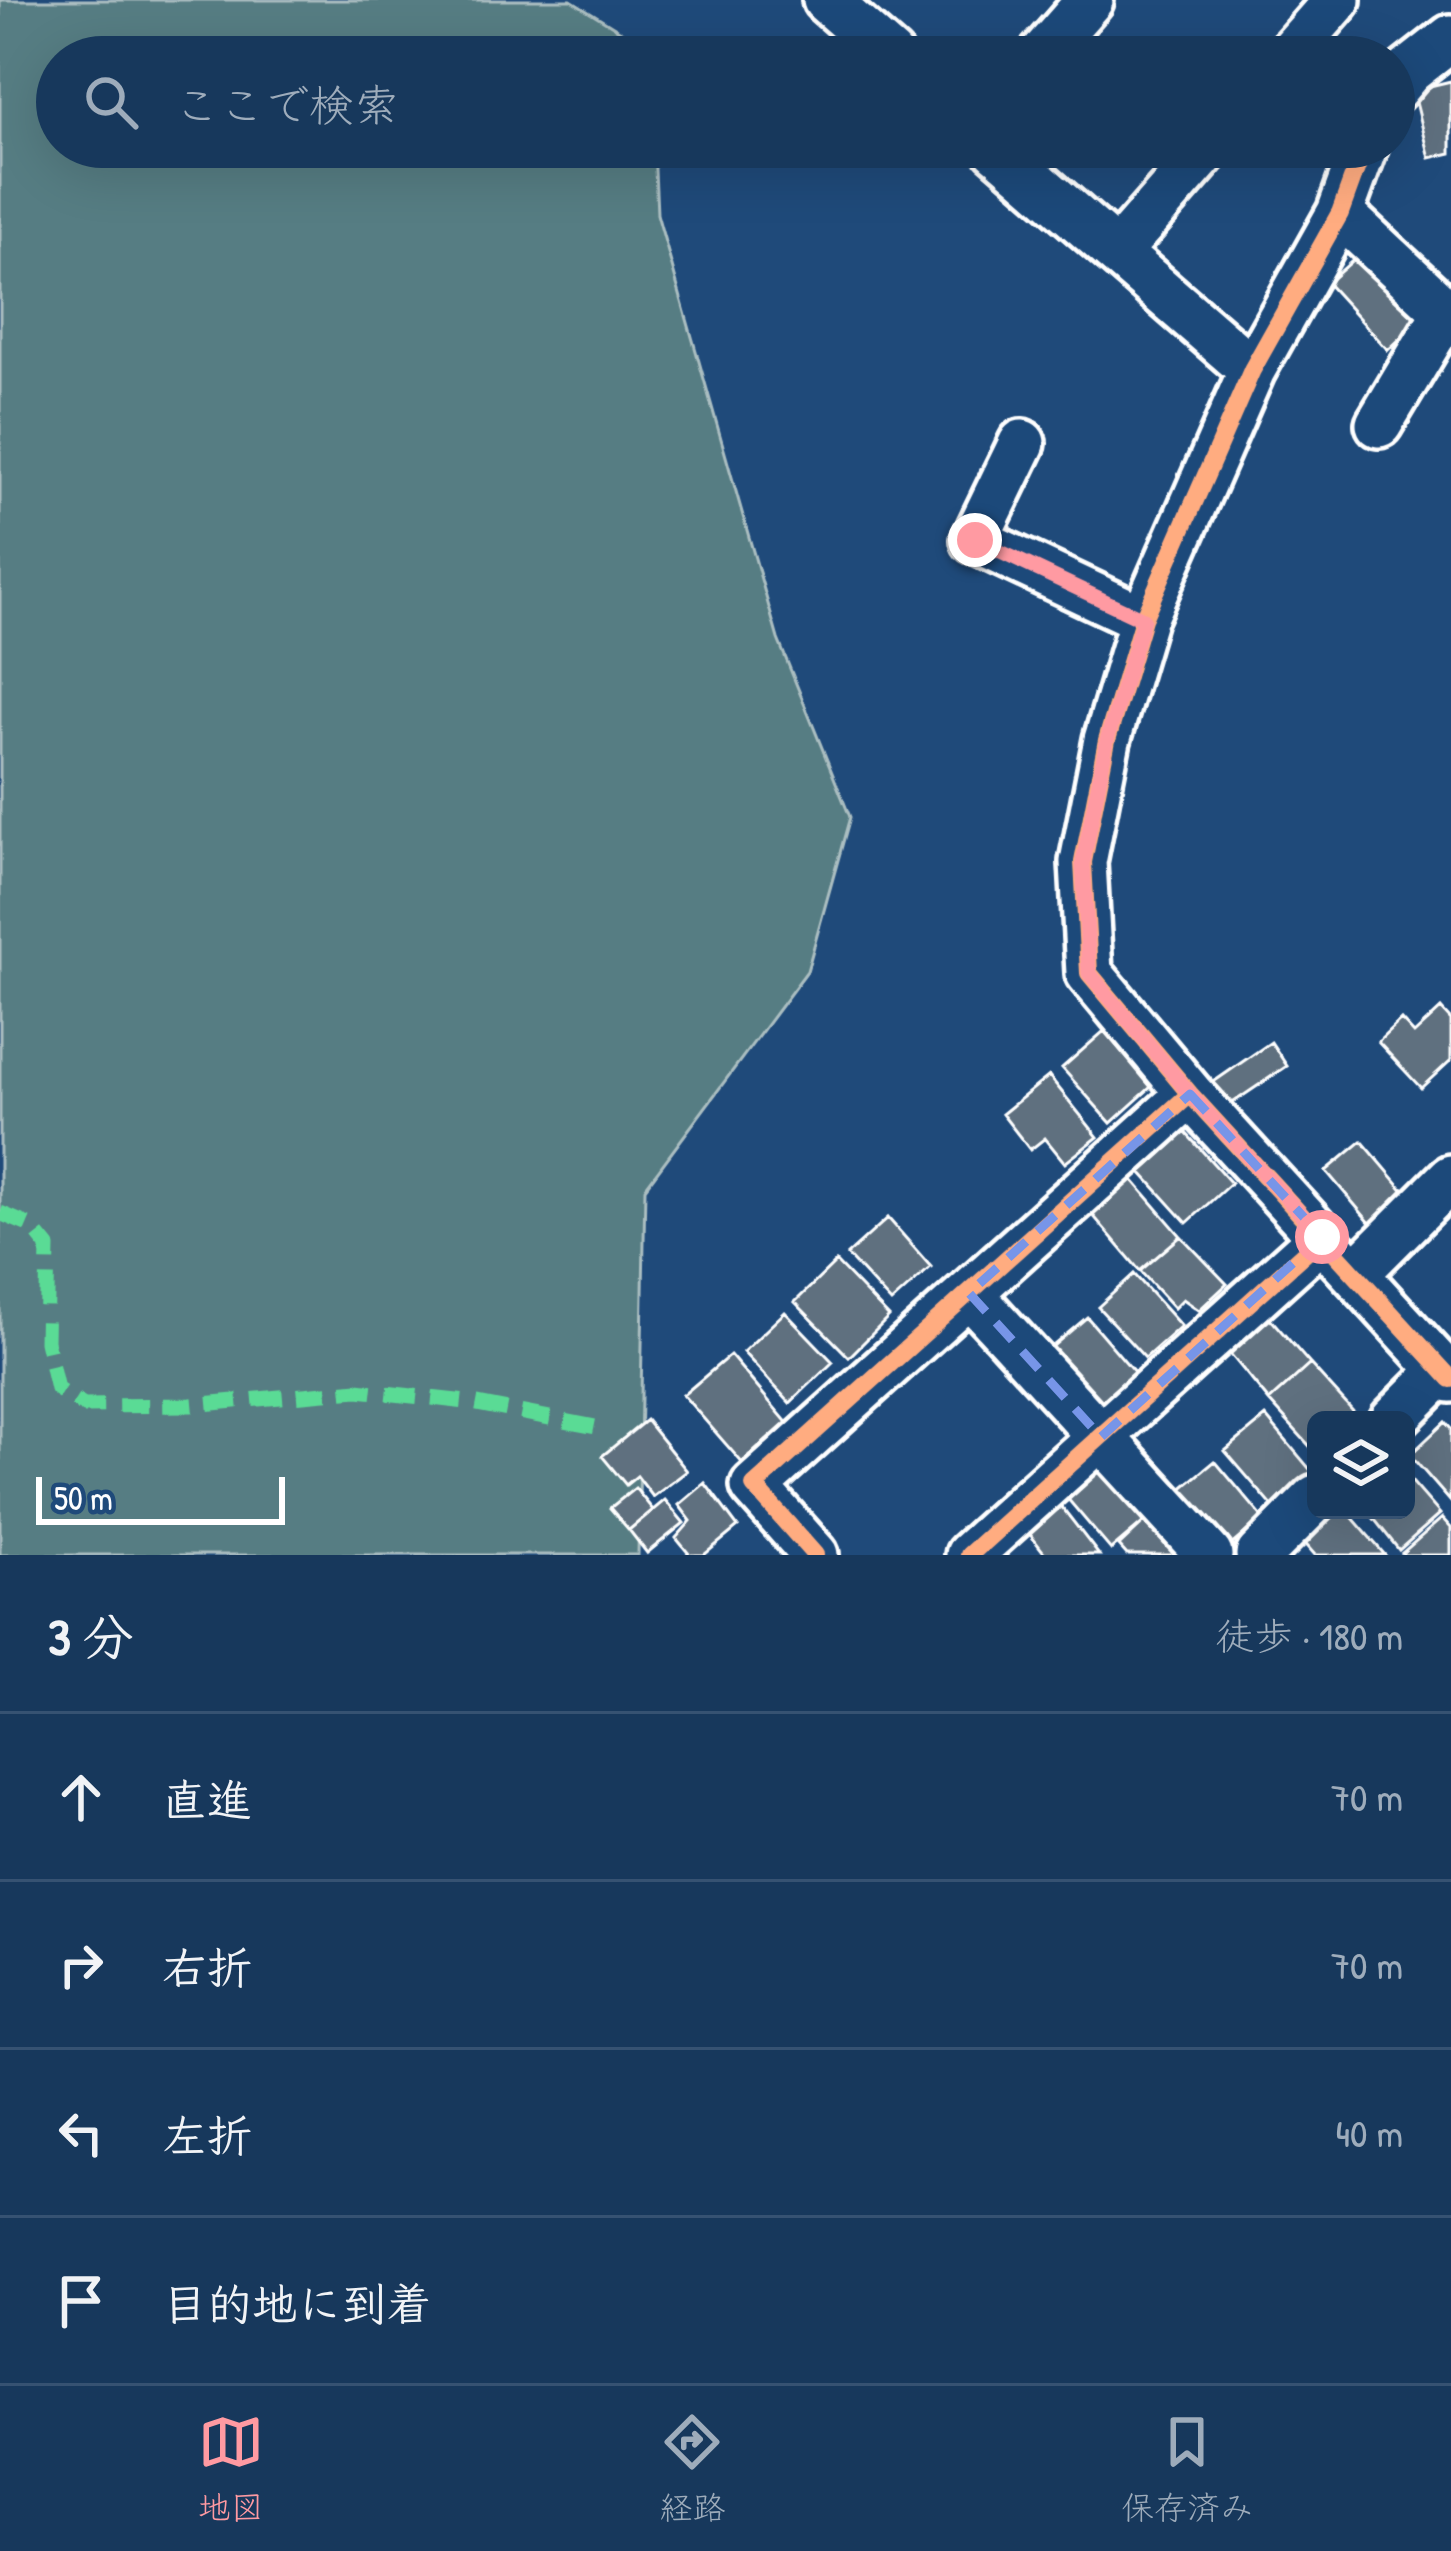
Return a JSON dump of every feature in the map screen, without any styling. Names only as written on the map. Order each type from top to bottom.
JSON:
[{"type":"street","points":[[1058,36],[1090,0]]},
{"type":"street","points":[[1305,36],[1337,0]]},
{"type":"street","points":[[836,3],[870,36]]},
{"type":"street","points":[[1415,65],[1451,38]]},
{"type":"street","points":[[1019,168],[1252,370]]},
{"type":"street","points":[[1117,252],[1191,168]]},
{"type":"street","points":[[1356,168],[1340,213],[1252,370],[1143,619],[1107,740],[1083,862],[1089,973],[1190,1094],[1447,1375],[1405,1411]]},
{"type":"street","points":[[1340,213],[1448,310],[1379,424]]},
{"type":"street","points":[[1022,442],[975,540],[1143,619]]},
{"type":"street","points":[[815,1555],[754,1486],[1190,1094]]},
{"type":"street","points":[[1356,1273],[1451,1178]]},
{"type":"street","points":[[969,1555],[1322,1237]]},
{"type":"street","points":[[969,1293],[1210,1555]]},
{"type":"street","points":[[1259,1555],[1307,1507]]},
{"type":"highlighted area","points":[[1190,1094],[1322,1237],[1101,1437],[969,1293]]},
{"type":"green space","points":[[0,0],[571,0],[629,36],[36,36],[36,168],[655,168],[657,214],[778,639],[850,817],[807,971],[645,1188],[638,1555],[0,1555]]},
{"type":"building","points":[[1451,81],[1451,153],[1430,158],[1415,90]]},
{"type":"building","points":[[1359,255],[1419,321],[1388,350],[1327,283]]},
{"type":"building","points":[[1441,1009],[1451,1020],[1451,1060],[1421,1088],[1378,1042],[1401,1020],[1414,1034]]},
{"type":"building","points":[[1104,1031],[1152,1086],[1111,1123],[1062,1068]]},
{"type":"building","points":[[1271,1042],[1287,1066],[1228,1106],[1212,1083]]},
{"type":"building","points":[[1049,1076],[1098,1137],[1065,1163],[1045,1138],[1030,1150],[1002,1114]]},
{"type":"building","points":[[1185,1132],[1231,1183],[1187,1223],[1141,1172]]},
{"type":"building","points":[[1362,1141],[1406,1193],[1371,1224],[1326,1171]]},
{"type":"building","points":[[1132,1179],[1181,1236],[1140,1271],[1091,1213]]},
{"type":"building","points":[[888,1218],[931,1267],[891,1303],[847,1255]]},
{"type":"building","points":[[1181,1236],[1227,1284],[1199,1310],[1183,1299],[1174,1308],[1140,1271]]},
{"type":"building","points":[[836,1262],[889,1317],[849,1357],[795,1302]]},
{"type":"building","points":[[1134,1274],[1181,1326],[1145,1358],[1098,1307]]},
{"type":"building","points":[[1262,1309],[1310,1364],[1269,1401],[1222,1344]]},
{"type":"building","points":[[785,1312],[833,1362],[790,1403],[743,1352]]},
{"type":"building","points":[[1087,1317],[1136,1374],[1096,1409],[1047,1351]]},
{"type":"building","points":[[730,1355],[790,1426],[744,1465],[683,1395]]},
{"type":"building","points":[[1310,1364],[1353,1411],[1307,1411],[1307,1443],[1269,1401]]},
{"type":"building","points":[[1266,1417],[1307,1466],[1307,1480],[1274,1508],[1225,1451]]},
{"type":"building","points":[[646,1420],[687,1471],[653,1497],[637,1476],[626,1485],[602,1456]]},
{"type":"building","points":[[1445,1422],[1451,1429],[1450,1501],[1415,1461],[1415,1450]]},
{"type":"building","points":[[1215,1461],[1263,1518],[1223,1552],[1174,1495]]},
{"type":"building","points":[[1106,1464],[1151,1516],[1111,1550],[1066,1497]]},
{"type":"building","points":[[705,1483],[738,1527],[704,1555],[690,1555],[676,1538],[691,1521],[679,1505]]},
{"type":"building","points":[[1415,1485],[1440,1514],[1399,1550],[1374,1519],[1415,1519]]},
{"type":"building","points":[[635,1488],[653,1510],[629,1530],[610,1508]]},
{"type":"building","points":[[665,1500],[684,1523],[647,1553],[629,1530]]},
{"type":"building","points":[[1058,1502],[1099,1555],[1046,1555],[1025,1528]]},
{"type":"building","points":[[1151,1516],[1185,1555],[1127,1555],[1119,1546]]},
{"type":"building","points":[[1442,1518],[1451,1528],[1451,1555],[1402,1553]]},
{"type":"building","points":[[1310,1519],[1354,1519],[1385,1555],[1315,1555],[1295,1532]]},
{"type":"marked path","points":[[0,1213],[31,1226],[48,1247],[46,1341],[57,1389],[84,1406],[191,1405],[358,1390],[467,1402],[606,1429]]},
{"type":"cycle path","points":[[1356,168],[1340,213],[1252,370],[1143,619],[1107,740],[1083,862],[1089,973],[1190,1094],[1451,1379]]},
{"type":"cycle path","points":[[815,1555],[754,1486],[1190,1094]]},
{"type":"cycle path","points":[[969,1555],[1322,1237]]},
{"type":"route","points":[[975,540],[1143,619],[1107,740],[1083,862],[1089,973],[1190,1094],[1322,1237]]}]
